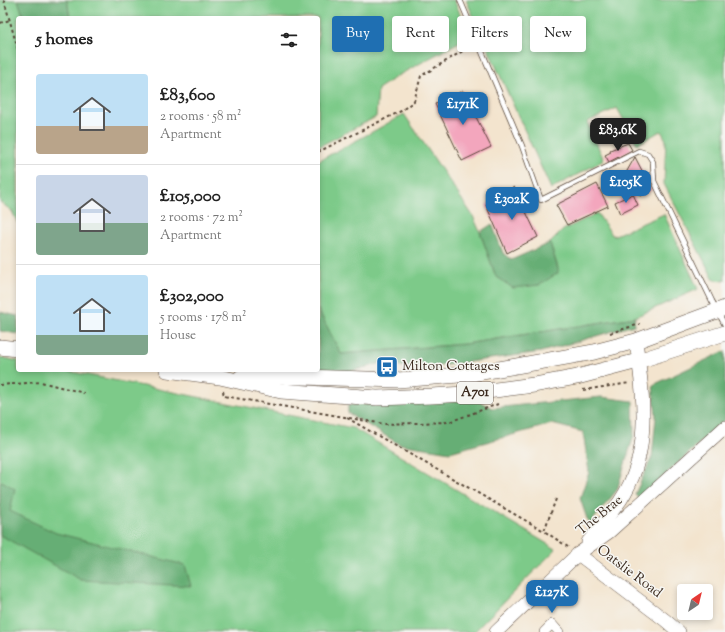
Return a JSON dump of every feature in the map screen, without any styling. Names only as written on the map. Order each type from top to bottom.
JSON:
[{"type":"main road","name":"A701","points":[[220,377],[270,373],[398,380],[471,374],[594,352],[636,341],[721,310]]},
{"type":"main road","name":"A701","points":[[182,372],[220,377],[282,391],[377,398],[464,394],[541,384],[577,377],[638,362],[725,333]]},
{"type":"main road","points":[[578,554],[621,500],[635,470],[643,435],[642,394],[636,341]]},
{"type":"main road","points":[[0,347],[16,350]]},
{"type":"main road","name":"The Brae","points":[[496,632],[578,554],[609,532],[725,427]]},
{"type":"main road","name":"Oatslie Road","points":[[578,554],[679,632]]},
{"type":"street","points":[[544,632],[552,624],[559,632]]},
{"type":"lane","points":[[460,0],[467,16]]},
{"type":"lane","points":[[482,52],[522,146],[541,200],[639,151],[648,154],[653,162],[654,181],[721,310],[725,325]]},
{"type":"path","points":[[4,0],[16,42]]},
{"type":"path","points":[[0,23],[10,20]]},
{"type":"path","points":[[320,151],[401,111],[414,101],[421,76],[462,52]]},
{"type":"path","points":[[605,334],[640,324]]},
{"type":"path","points":[[0,385],[41,382],[84,393]]},
{"type":"path","points":[[346,417],[544,531],[578,554]]},
{"type":"path","points":[[544,531],[556,499]]},
{"type":"green space","points":[[0,0],[18,0],[23,16],[16,16],[16,220],[12,211],[0,202]]},
{"type":"green space","points":[[18,0],[67,0],[70,16],[23,16]]},
{"type":"green space","points":[[67,0],[454,0],[461,16],[457,16],[457,43],[449,48],[449,16],[392,16],[392,52],[441,52],[399,75],[378,89],[376,117],[320,146],[320,16],[70,16]]},
{"type":"green space","points":[[466,0],[725,0],[725,281],[714,280],[664,184],[666,140],[661,131],[637,144],[617,108],[587,122],[604,160],[551,189],[489,52],[522,52],[522,16],[473,16]]},
{"type":"green space","points":[[404,114],[473,216],[496,277],[513,287],[539,285],[558,268],[550,243],[563,230],[597,213],[613,236],[664,214],[698,289],[635,317],[465,344],[341,354],[320,313],[320,160]]},
{"type":"green space","points":[[492,224],[503,253],[511,260],[550,243],[558,273],[539,285],[513,288],[496,277],[480,232]]},
{"type":"green space","points":[[0,312],[16,316],[16,334],[0,331]]},
{"type":"green space","points":[[320,313],[341,354],[465,344],[635,317],[634,325],[541,352],[417,369],[382,363],[348,372],[320,370]]},
{"type":"green space","points":[[725,351],[725,420],[639,499],[635,494],[652,457],[656,417],[653,385]]},
{"type":"green space","points":[[0,357],[16,361],[16,372],[73,372],[353,428],[556,549],[474,632],[0,632]]},
{"type":"green space","points":[[601,397],[633,401],[634,435],[617,490],[589,525],[580,498],[589,472],[583,432],[552,424],[450,452],[399,444],[348,413],[348,405],[477,400],[492,408]]},
{"type":"green space","points":[[2,481],[15,489],[10,511],[56,533],[185,565],[191,586],[81,580],[0,535],[0,483]]},
{"type":"building","points":[[463,91],[491,147],[462,161],[435,104]]},
{"type":"building","points":[[628,143],[632,150],[609,162],[605,155],[611,152],[610,150]]},
{"type":"building","points":[[635,157],[652,190],[640,196],[627,171]]},
{"type":"building","points":[[597,184],[608,206],[567,225],[556,205]]},
{"type":"building","points":[[514,187],[538,237],[507,253],[486,205]]},
{"type":"building","points":[[633,194],[638,205],[620,214],[615,202]]},
{"type":"place","name":"Milton Cottages","points":[[387,367]]}]
